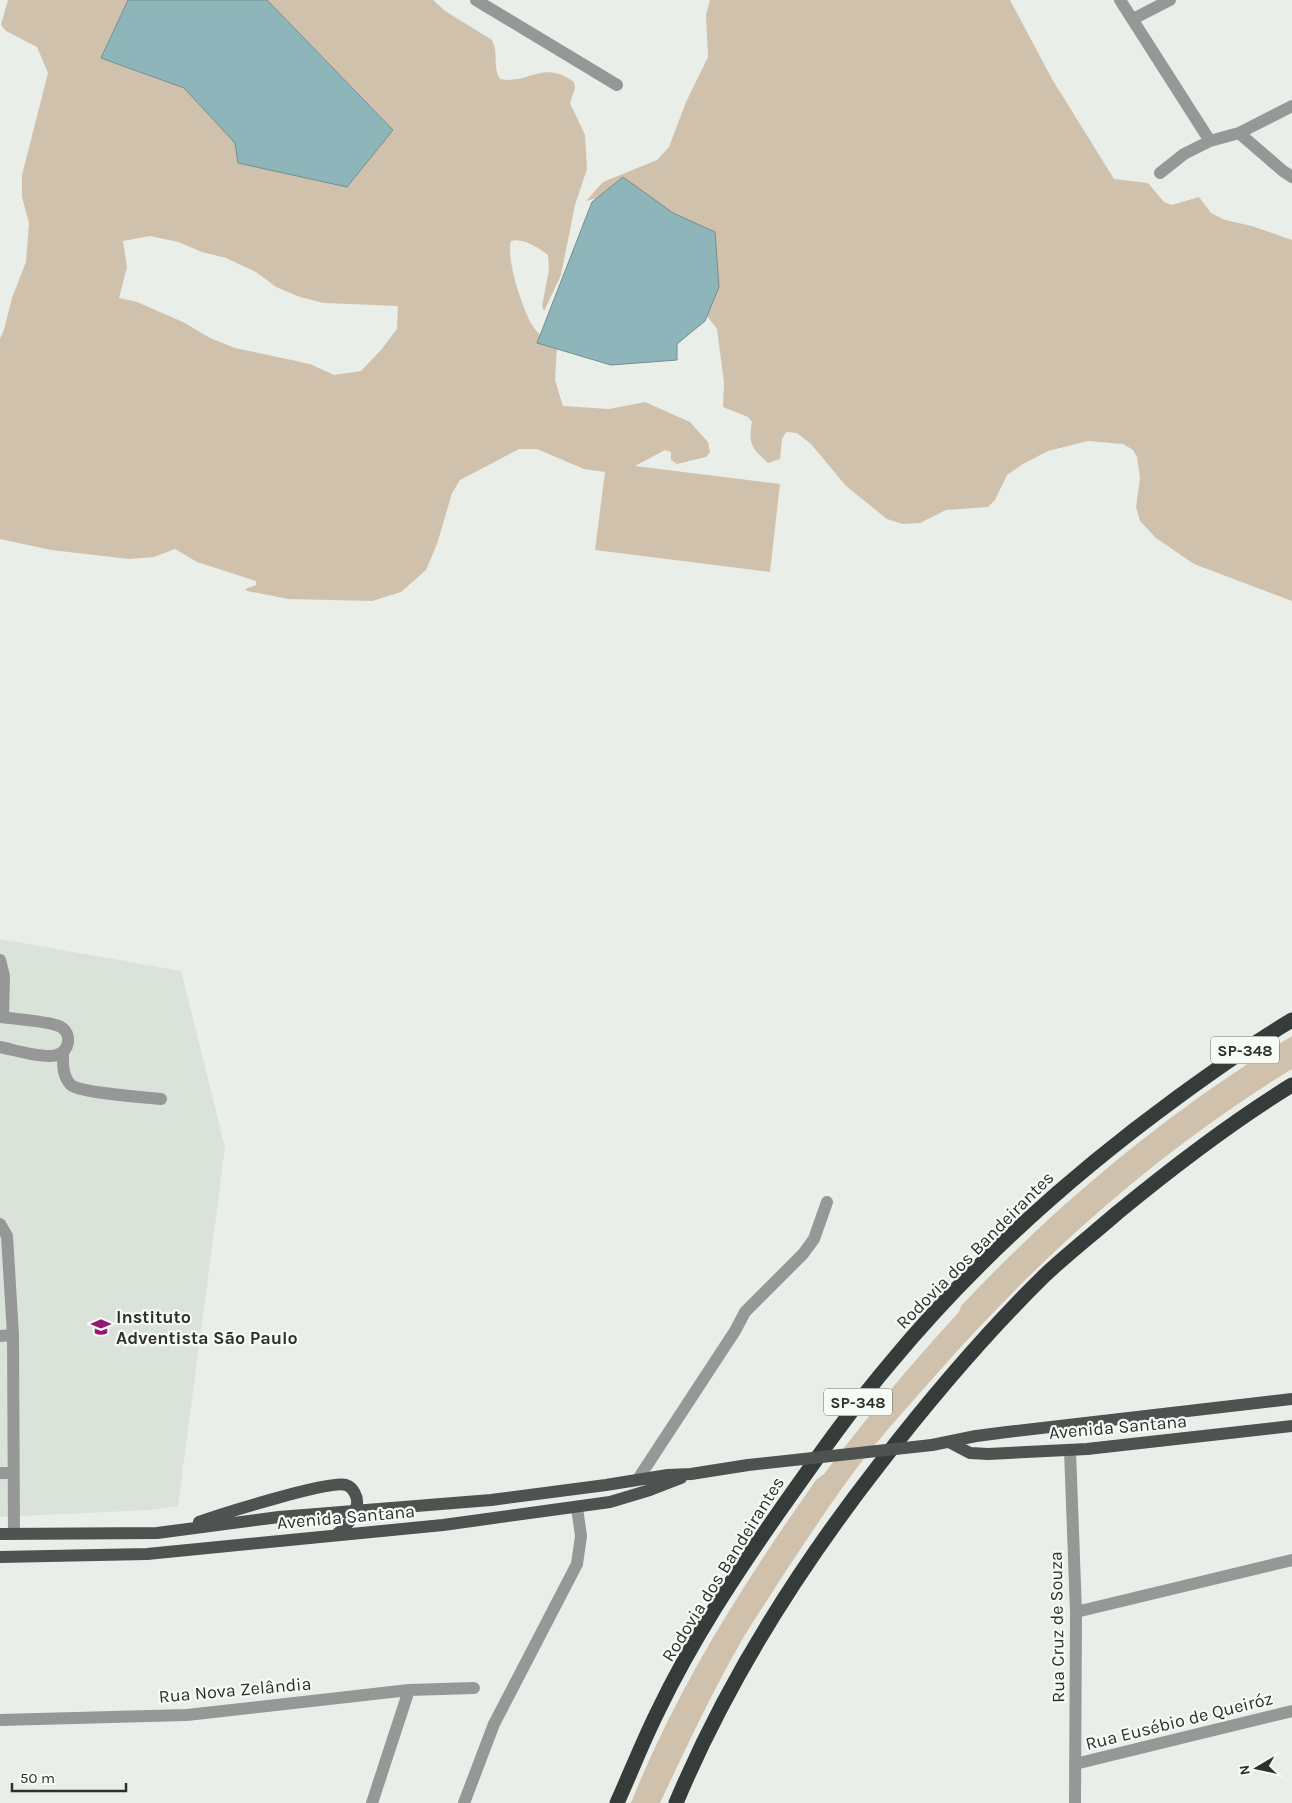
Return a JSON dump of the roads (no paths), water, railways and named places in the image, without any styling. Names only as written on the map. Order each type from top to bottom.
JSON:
[{"type":"highway","name":"Rodovia dos Bandeirantes","points":[[617,1803],[658,1710],[703,1629],[753,1550],[798,1485],[850,1412],[894,1359],[958,1288],[1017,1230],[1070,1183],[1148,1120],[1265,1036],[1292,1020]]},
{"type":"highway","name":"SP-348","points":[[676,1803],[707,1732],[742,1667],[789,1590],[838,1517],[909,1425],[954,1371],[1046,1275],[1098,1229],[1212,1138],[1259,1105],[1292,1085]]},
{"type":"main road","name":"Avenida Santana","points":[[0,1534],[101,1535],[158,1533],[279,1517],[491,1500],[606,1486],[638,1479],[691,1474],[748,1465],[932,1445],[969,1437],[1007,1432],[1292,1399]]},
{"type":"main road","name":"Avenida Santana","points":[[949,1442],[970,1453],[988,1454],[1070,1450],[1292,1426]]},
{"type":"main road","name":"Avenida Santana","points":[[0,1558],[147,1554],[443,1525],[610,1502],[650,1490],[691,1474]]},
{"type":"main road","points":[[173,1530],[308,1491],[335,1485],[346,1485],[355,1492],[358,1503],[350,1522],[336,1535]]},
{"type":"street","points":[[476,0],[617,85]]},
{"type":"street","points":[[1120,0],[1210,141]]},
{"type":"street","points":[[1133,19],[1170,0]]},
{"type":"street","points":[[1160,173],[1184,154],[1210,141],[1239,133],[1292,106]]},
{"type":"street","points":[[1239,133],[1292,177]]},
{"type":"street","points":[[0,960],[4,976],[1,1017],[60,1027],[67,1034],[68,1038],[63,1052],[63,1069],[66,1078],[76,1088],[161,1099]]},
{"type":"street","points":[[0,1047],[51,1056],[63,1052]]},
{"type":"street","points":[[638,1479],[746,1312],[803,1254],[814,1239],[827,1202]]},
{"type":"street","points":[[0,1224],[7,1236],[6,1473],[14,1534]]},
{"type":"street","name":"Rua Cruz de Souza","points":[[1070,1450],[1076,1612],[1075,1803]]},
{"type":"street","points":[[464,1803],[494,1724],[577,1564],[581,1536],[577,1508]]},
{"type":"street","points":[[1076,1612],[1292,1560]]},
{"type":"street","name":"Rua Nova Zelândia","points":[[0,1720],[187,1714],[409,1690],[474,1688]]},
{"type":"street","points":[[372,1803],[409,1690]]},
{"type":"street","name":"Rua Eusébio de Queiróz","points":[[1074,1764],[1292,1711]]},
{"type":"water","points":[[128,0],[267,0],[393,130],[347,187],[238,163],[235,143],[184,88],[101,58]]},
{"type":"water","points":[[623,177],[673,213],[715,232],[719,287],[705,321],[677,344],[677,360],[611,365],[537,343],[592,202]]},
{"type":"place","name":"Instituto Adventista São Paulo","points":[[101,1327]]}]
